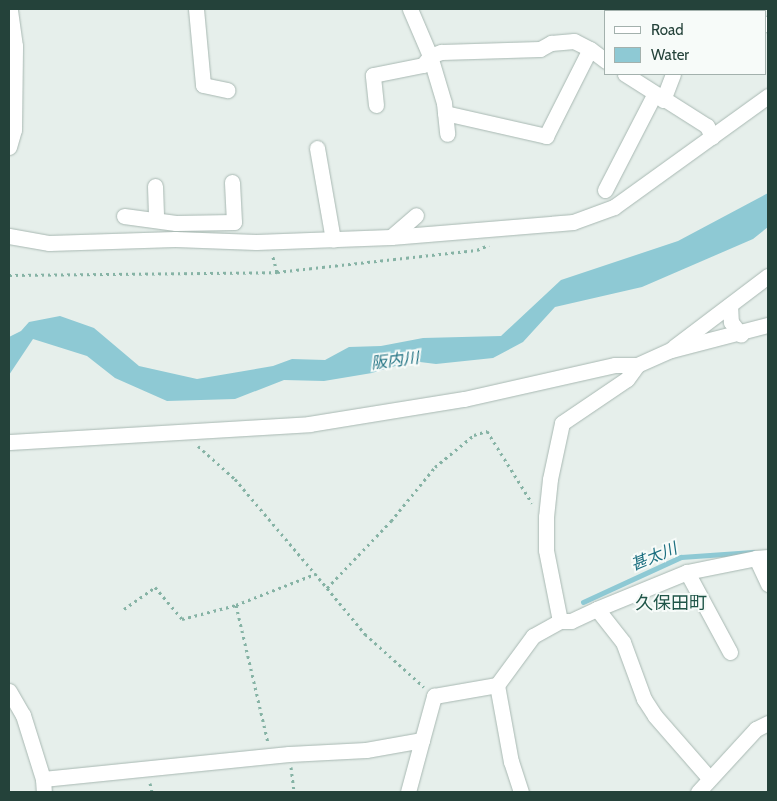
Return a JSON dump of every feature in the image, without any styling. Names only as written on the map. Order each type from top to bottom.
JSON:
[{"type":"street","points":[[9,147],[14,130],[11,85],[15,46],[10,9]]},
{"type":"street","points":[[196,9],[203,85],[227,90]]},
{"type":"street","points":[[410,9],[423,46],[430,56],[446,112],[447,134]]},
{"type":"street","points":[[376,105],[373,75],[422,65],[430,56],[441,52],[491,48],[540,49],[551,42],[574,41],[590,49],[604,60]]},
{"type":"street","points":[[446,112],[546,136],[590,49]]},
{"type":"street","points":[[626,75],[658,97],[707,126],[712,137]]},
{"type":"street","points":[[605,190],[672,75]]},
{"type":"street","points":[[9,236],[50,243],[175,240],[256,242],[332,240],[391,237],[586,219],[614,207],[768,96]]},
{"type":"street","points":[[316,148],[332,240]]},
{"type":"street","points":[[124,216],[176,223],[234,222],[232,182]]},
{"type":"street","points":[[156,186],[156,219]]},
{"type":"street","points":[[391,237],[416,215]]},
{"type":"street","points":[[175,240],[176,223]]},
{"type":"street","points":[[671,350],[768,276]]},
{"type":"street","points":[[730,305],[731,322],[741,335]]},
{"type":"street","points":[[9,442],[309,424],[464,399],[615,365],[637,365],[671,350],[741,335],[768,326]]},
{"type":"street","points":[[560,621],[546,550],[546,517],[550,479],[562,424],[627,379],[637,365]]},
{"type":"street","points":[[408,792],[434,696],[497,685],[533,636],[560,621],[571,621],[687,572],[762,557],[768,584]]},
{"type":"street","points":[[687,572],[730,652]]},
{"type":"street","points":[[597,609],[623,642],[644,699],[655,716],[709,778]]},
{"type":"street","points":[[497,685],[511,762],[521,792]]},
{"type":"street","points":[[9,691],[23,714],[43,786],[272,758],[289,754],[366,750],[422,740]]},
{"type":"street","points":[[698,792],[756,729],[768,724]]},
{"type":"path","points":[[256,242],[275,259],[277,272]]},
{"type":"path","points":[[9,275],[277,272],[476,250],[494,243]]},
{"type":"path","points":[[327,588],[391,521],[434,468],[474,435],[487,431],[538,513],[546,517]]},
{"type":"path","points":[[179,432],[235,478],[365,634],[434,696]]},
{"type":"path","points":[[124,608],[155,587],[182,619],[236,605],[315,574]]},
{"type":"path","points":[[236,605],[272,758]]},
{"type":"path","points":[[289,754],[294,792]]},
{"type":"water","name":"阪内川","points":[[768,193],[768,227],[753,239],[642,287],[555,307],[523,342],[493,358],[436,364],[412,361],[372,373],[324,381],[284,380],[235,399],[167,401],[115,378],[87,356],[33,339],[9,375],[9,337],[21,331],[29,322],[60,316],[94,328],[139,366],[197,379],[273,366],[292,359],[325,360],[349,347],[381,346],[423,338],[501,336],[561,280],[678,241]]},
{"type":"waterway","name":"甚太川","points":[[583,602],[681,557],[753,552]]},
{"type":"district","name":"久保田町","points":[[671,603]]}]
